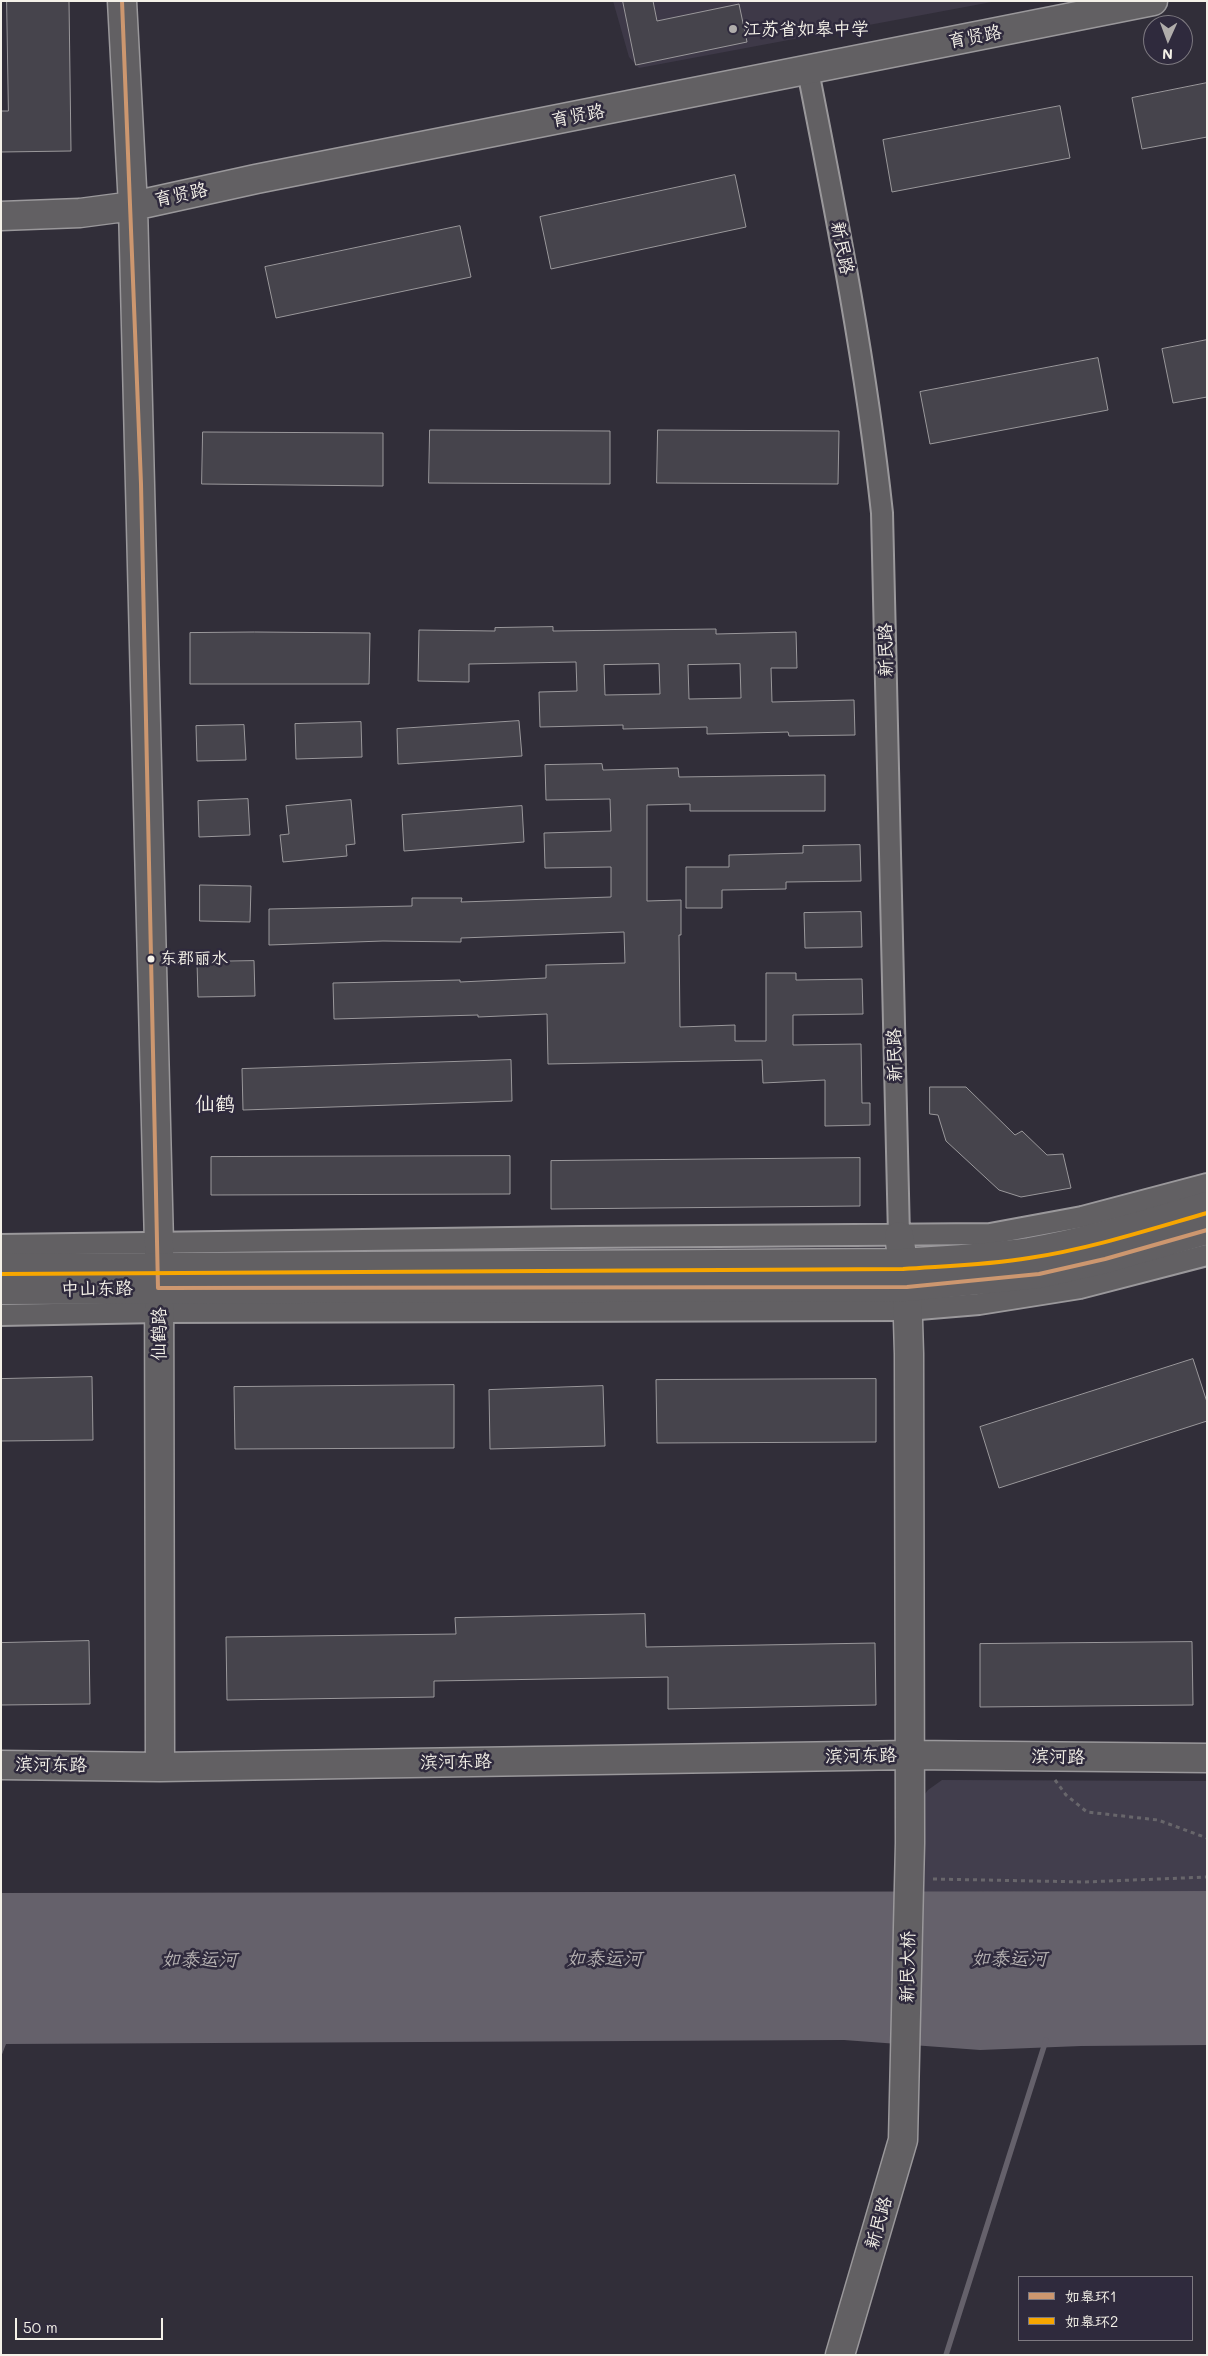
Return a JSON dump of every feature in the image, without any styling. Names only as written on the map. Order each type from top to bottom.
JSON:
[{"type":"street","name":"仙鹤路","points":[[122,1],[133,206],[158,1278],[160,1767]]},
{"type":"street","name":"育贤路","points":[[1,216],[80,213],[133,206],[266,177],[808,71],[1153,1]]},
{"type":"street","name":"新民路","points":[[808,71],[846,264],[874,440],[882,513],[899,1236]]},
{"type":"street","points":[[1,1315],[158,1278],[582,1237],[990,1234],[1082,1217],[1207,1184]]},
{"type":"street","name":"中山东路","points":[[906,1287],[968,1259],[1030,1252],[1089,1239],[1207,1206]]},
{"type":"street","name":"中山东路","points":[[1,1268],[158,1278],[906,1287],[1039,1274],[1105,1259],[1207,1230]]},
{"type":"street","name":"新民大桥","points":[[899,1236],[906,1287],[909,1354],[910,1843],[905,2090]]},
{"type":"street","points":[[1,1245],[158,1278],[906,1287],[979,1304],[1080,1288],[1207,1255]]},
{"type":"street","name":"中山东路","points":[[1,1290],[158,1278]]},
{"type":"street","name":"滨河东路","points":[[1,1765],[160,1767],[910,1755]]},
{"type":"street","name":"滨河路","points":[[910,1755],[1207,1758]]},
{"type":"street","name":"新民路","points":[[840,2355],[903,2140],[905,2090]]},
{"type":"path","points":[[1040,1756],[1066,1795],[1087,1812],[1158,1820],[1207,1838]]},
{"type":"path","points":[[931,1879],[1085,1882],[1207,1877]]},
{"type":"shaded area","name":"江苏省如皋中学","points":[[613,1],[997,1],[639,68],[629,57]]},
{"type":"shaded area","points":[[942,1780],[1207,1781],[1207,1891],[917,1892],[917,1804],[928,1790]]},
{"type":"water","name":"如泰运河","points":[[1207,1891],[1207,2045],[1081,2046],[980,2050],[844,2040],[6,2044],[1,2057],[1,1893]]},
{"type":"building","points":[[7,1],[69,1],[71,151],[1,152],[1,111],[8,111]]},
{"type":"building","points":[[623,1],[653,1],[657,21],[739,4],[747,42],[636,65]]},
{"type":"building","points":[[1207,83],[1207,137],[1142,149],[1132,98]]},
{"type":"building","points":[[1060,106],[1070,158],[892,192],[883,140]]},
{"type":"building","points":[[735,175],[746,227],[551,269],[540,217]]},
{"type":"building","points":[[460,226],[471,277],[276,318],[265,267]]},
{"type":"building","points":[[1207,340],[1207,397],[1173,403],[1162,349]]},
{"type":"building","points":[[1098,358],[1108,410],[930,444],[920,392]]},
{"type":"building","points":[[430,430],[610,431],[610,484],[429,483]]},
{"type":"building","points":[[658,430],[839,431],[838,484],[657,483]]},
{"type":"building","points":[[203,432],[383,433],[383,486],[202,484]]},
{"type":"building","points":[[553,627],[553,631],[716,629],[716,634],[796,632],[797,668],[771,668],[772,702],[854,700],[855,735],[789,736],[788,732],[707,734],[707,727],[623,729],[623,725],[540,727],[539,692],[577,691],[576,662],[469,664],[469,682],[418,681],[419,630],[495,631],[495,628]],"holes":[[[659,664],[660,694],[605,695],[604,665]],[[740,664],[741,698],[689,699],[688,665]]]},
{"type":"building","points":[[190,633],[370,633],[369,684],[190,684]]},
{"type":"building","points":[[519,721],[522,756],[398,764],[397,729]]},
{"type":"building","points":[[361,722],[362,757],[296,759],[295,724]]},
{"type":"building","points":[[244,725],[246,760],[197,761],[196,726]]},
{"type":"building","points":[[602,764],[603,770],[678,768],[679,777],[825,775],[825,811],[690,811],[690,804],[647,805],[647,901],[681,900],[681,935],[679,935],[680,1027],[735,1025],[735,1041],[766,1041],[766,973],[796,973],[796,980],[862,979],[863,1014],[793,1015],[793,1045],[861,1044],[862,1103],[870,1103],[870,1125],[825,1126],[825,1080],[763,1083],[762,1060],[548,1064],[547,1014],[334,1019],[333,983],[460,980],[460,982],[546,978],[546,965],[625,963],[624,932],[461,938],[461,942],[383,941],[269,945],[269,909],[412,906],[412,898],[462,898],[461,902],[611,897],[611,867],[545,868],[544,833],[611,831],[610,799],[546,800],[545,765]]},
{"type":"building","points":[[248,799],[250,835],[199,837],[198,801]]},
{"type":"building","points":[[351,800],[355,844],[346,845],[347,856],[283,862],[280,835],[289,834],[286,806]]},
{"type":"building","points":[[522,806],[524,842],[404,851],[402,815]]},
{"type":"building","points":[[860,845],[861,881],[786,882],[786,889],[722,890],[722,908],[686,908],[686,867],[729,867],[729,855],[803,853],[803,846]]},
{"type":"building","points":[[200,885],[251,886],[250,922],[200,921]]},
{"type":"building","points":[[861,912],[862,947],[805,948],[804,913]]},
{"type":"building","points":[[254,961],[255,996],[198,997],[197,962]]},
{"type":"building","points":[[511,1060],[512,1101],[243,1110],[242,1069]]},
{"type":"building","points":[[930,1087],[966,1087],[1015,1135],[1022,1131],[1047,1155],[1063,1154],[1071,1188],[1021,1197],[999,1190],[946,1141],[938,1115],[930,1114]]},
{"type":"building","points":[[510,1156],[510,1194],[211,1195],[211,1157]]},
{"type":"building","points":[[860,1158],[860,1206],[551,1209],[551,1161]]},
{"type":"building","points":[[1193,1359],[1207,1402],[1207,1421],[999,1488],[980,1427]]},
{"type":"building","points":[[92,1377],[93,1440],[1,1441],[1,1379]]},
{"type":"building","points":[[876,1379],[876,1442],[657,1443],[656,1380]]},
{"type":"building","points":[[454,1385],[454,1448],[235,1449],[234,1387]]},
{"type":"building","points":[[603,1386],[605,1446],[490,1449],[489,1390]]},
{"type":"building","points":[[645,1614],[646,1647],[875,1643],[876,1705],[668,1709],[668,1677],[434,1681],[434,1697],[227,1700],[226,1637],[456,1634],[455,1618]]},
{"type":"building","points":[[89,1641],[90,1704],[1,1705],[1,1643]]},
{"type":"building","points":[[1192,1642],[1193,1705],[980,1707],[980,1644]]},
{"type":"waterway","points":[[946,2355],[1046,2040]]},
{"type":"transit line","name":"如皋环1","points":[[122,1],[141,484],[158,1288],[907,1287],[1039,1274],[1105,1259],[1207,1230]]},
{"type":"transit line","name":"如皋环2","points":[[1,1274],[903,1269],[998,1262],[1074,1250],[1207,1213]]},
{"type":"place","name":"江苏省如皋中学","points":[[733,29]]},
{"type":"place","name":"东郡丽水","points":[[151,959]]},
{"type":"district","name":"仙鹤","points":[[215,1105]]}]
